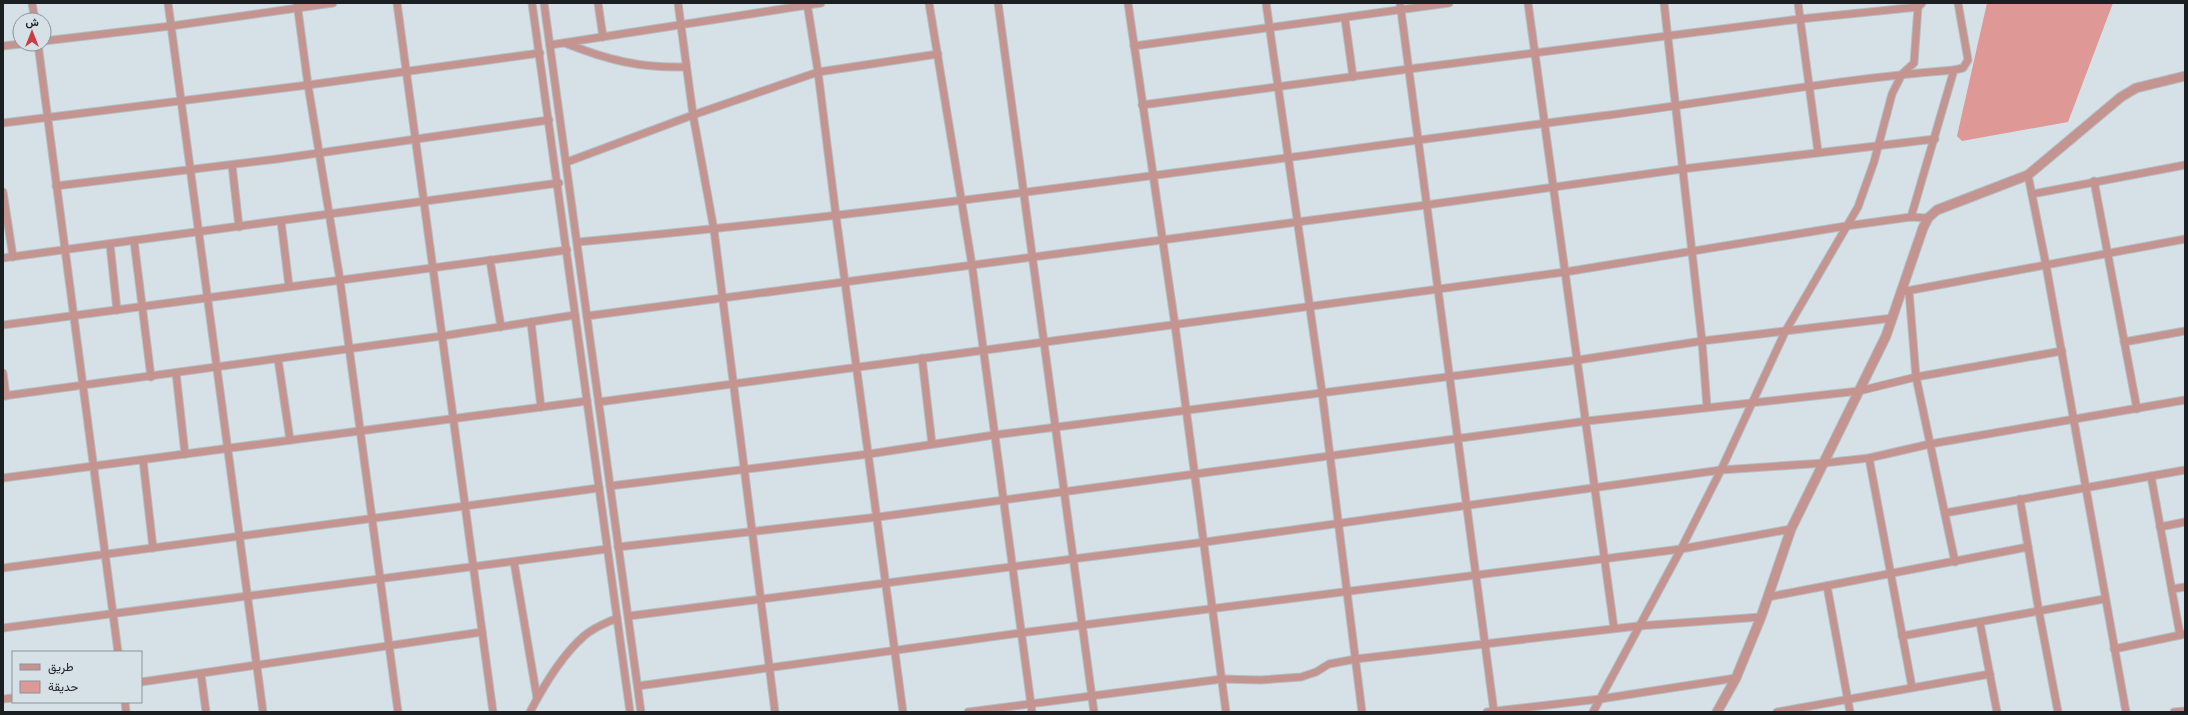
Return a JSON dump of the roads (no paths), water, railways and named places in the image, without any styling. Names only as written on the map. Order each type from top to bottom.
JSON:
[{"type":"street","points":[[168,3],[216,368],[229,449],[263,712]]},
{"type":"street","points":[[52,40],[171,26],[298,5],[333,3]]},
{"type":"street","points":[[397,3],[414,139],[466,505],[472,568],[493,712]]},
{"type":"street","points":[[532,3],[550,120],[575,315],[630,712]]},
{"type":"street","points":[[544,3],[642,712]]},
{"type":"street","points":[[598,3],[603,37]]},
{"type":"street","points":[[678,3],[692,115],[714,230],[775,712]]},
{"type":"street","points":[[550,45],[821,3]]},
{"type":"street","points":[[929,3],[963,202],[1020,633],[1032,712]]},
{"type":"street","points":[[998,3],[1045,341],[1081,626],[1094,712]]},
{"type":"street","points":[[1128,3],[1175,325],[1226,712]]},
{"type":"street","points":[[1266,3],[1287,158],[1322,392],[1362,712]]},
{"type":"street","points":[[1400,3],[1476,574],[1485,645],[1491,712],[1600,699],[1736,678]]},
{"type":"street","points":[[1134,46],[1345,19],[1449,3]]},
{"type":"street","points":[[1528,3],[1587,421],[1614,628]]},
{"type":"street","points":[[1664,3],[1674,107],[1702,341],[1707,407]]},
{"type":"street","points":[[1798,3],[1808,87],[1818,152]]},
{"type":"street","points":[[578,242],[714,230],[963,202],[1545,123],[1674,107],[1902,74],[1954,70],[1963,68],[1968,60],[1958,3]]},
{"type":"street","points":[[807,4],[818,72],[903,712]]},
{"type":"street","points":[[298,5],[308,85],[320,152],[350,348],[398,712]]},
{"type":"street","points":[[1142,105],[1409,69],[1920,5],[1914,63],[1902,74],[1888,106],[1878,145],[1862,195],[1846,226],[1785,332],[1720,470],[1681,548],[1593,712]]},
{"type":"street","points":[[1345,19],[1353,77]]},
{"type":"street","points":[[565,43],[597,56],[635,65],[656,68],[685,67]]},
{"type":"street","points":[[39,52],[118,651]]},
{"type":"street","points":[[3,123],[181,102],[540,53]]},
{"type":"street","points":[[567,162],[692,115],[818,72],[938,54]]},
{"type":"street","points":[[1911,217],[1954,70]]},
{"type":"street","points":[[1717,712],[1736,678],[1761,617],[1791,529],[1860,391],[1905,292],[1923,228],[1928,218],[1937,210],[2028,175],[2121,97],[2136,88],[2185,76]]},
{"type":"street","points":[[56,186],[232,165],[550,120]]},
{"type":"street","points":[[588,316],[1426,205],[1682,169],[1935,139]]},
{"type":"street","points":[[232,165],[239,227]]},
{"type":"street","points":[[2032,194],[2094,181],[2185,165]]},
{"type":"street","points":[[2028,175],[2062,351],[2104,599],[2126,712]]},
{"type":"street","points":[[2094,181],[2137,409]]},
{"type":"street","points":[[3,258],[558,183]]},
{"type":"street","points":[[3,192],[13,257]]},
{"type":"street","points":[[599,402],[1565,272],[1846,226],[1911,217],[1928,218]]},
{"type":"street","points":[[281,221],[289,286]]},
{"type":"street","points":[[1905,292],[2107,252],[2185,239]]},
{"type":"street","points":[[134,241],[151,377]]},
{"type":"street","points":[[110,244],[117,310]]},
{"type":"street","points":[[3,325],[567,250]]},
{"type":"street","points":[[490,260],[501,327]]},
{"type":"street","points":[[1905,292],[1916,378],[1955,562]]},
{"type":"street","points":[[3,373],[4,396],[442,336],[575,315]]},
{"type":"street","points":[[610,486],[869,454],[994,435],[1578,360],[1702,341],[1893,318]]},
{"type":"street","points":[[531,322],[541,407]]},
{"type":"street","points":[[2124,342],[2185,331]]},
{"type":"street","points":[[618,547],[878,517],[1064,493],[1587,421],[1860,391],[1916,378],[2062,351]]},
{"type":"street","points":[[922,358],[932,444]]},
{"type":"street","points":[[278,359],[290,440]]},
{"type":"street","points":[[176,373],[186,454]]},
{"type":"street","points":[[628,616],[1204,542],[1720,470],[1824,463],[1869,458],[1930,444],[2185,400]]},
{"type":"street","points":[[3,478],[587,401]]},
{"type":"street","points":[[1869,458],[1912,687]]},
{"type":"street","points":[[143,460],[153,548]]},
{"type":"street","points":[[1945,513],[2185,470]]},
{"type":"street","points":[[2114,649],[2182,634],[2151,476]]},
{"type":"street","points":[[3,568],[240,536],[372,516],[599,488]]},
{"type":"street","points":[[2020,499],[2058,712]]},
{"type":"street","points":[[2160,527],[2185,522]]},
{"type":"street","points":[[638,686],[1020,633],[1681,548],[1791,529]]},
{"type":"street","points":[[1768,597],[1890,575],[2028,547]]},
{"type":"street","points":[[3,628],[113,615],[607,549]]},
{"type":"street","points":[[514,562],[537,698]]},
{"type":"street","points":[[1827,586],[1850,712]]},
{"type":"street","points":[[2172,589],[2185,587]]},
{"type":"street","points":[[1902,636],[1980,623],[2104,599]]},
{"type":"street","points":[[968,712],[1222,679],[1261,680],[1301,676],[1316,672],[1329,664],[1356,659],[1485,645],[1614,628],[1761,617]]},
{"type":"street","points":[[530,712],[537,698],[563,658],[584,636],[595,628],[617,618]]},
{"type":"street","points":[[1980,623],[1997,712]]},
{"type":"street","points":[[142,682],[256,667],[482,632]]},
{"type":"street","points":[[201,674],[206,712]]},
{"type":"street","points":[[1776,712],[1990,674]]},
{"type":"street","points":[[2174,712],[2185,711]]}]
